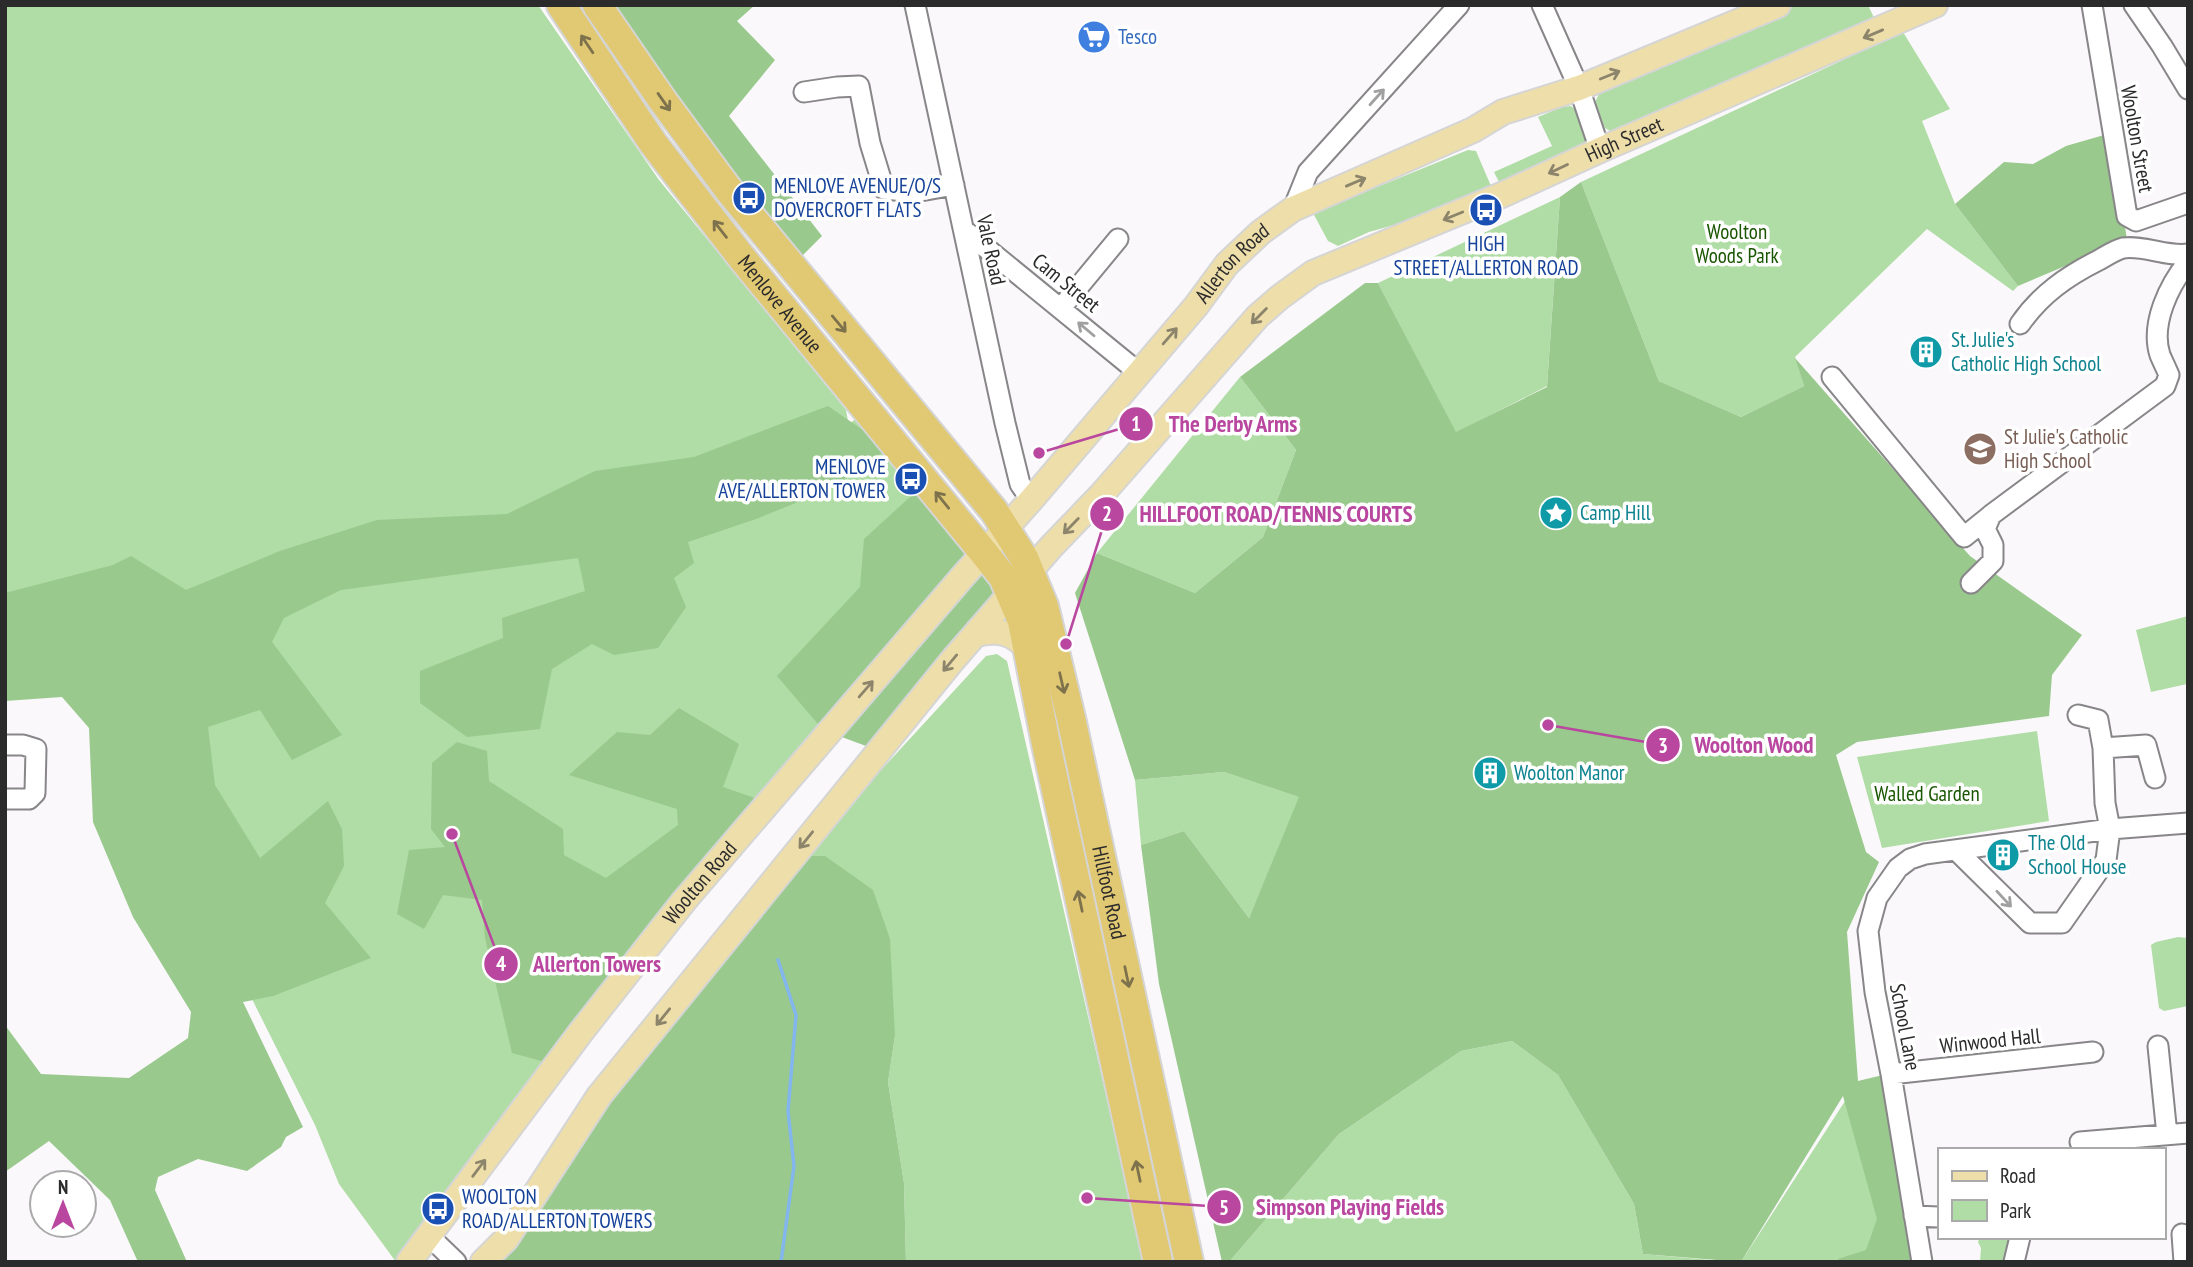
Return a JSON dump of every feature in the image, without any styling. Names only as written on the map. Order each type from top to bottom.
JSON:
[{"type":"highway","name":"Menlove Avenue","points":[[561,5],[653,144],[742,258],[984,553],[1003,577],[1011,593]]},
{"type":"highway","name":"Menlove Avenue","points":[[597,5],[728,189],[981,495],[1006,529]]},
{"type":"highway","name":"Hillfoot Road","points":[[1006,529],[1030,570],[1044,606],[1071,718],[1189,1262]]},
{"type":"highway","name":"Hillfoot Road","points":[[1011,593],[1022,621],[1158,1262]]},
{"type":"main road","points":[[1293,209],[1473,130],[1503,112],[1579,88],[1778,5]]},
{"type":"main road","name":"High Street","points":[[1030,570],[1102,494],[1258,316],[1313,273],[1504,194],[1935,5]]},
{"type":"main road","name":"Allerton Road","points":[[1006,529],[1196,306],[1227,264],[1261,232],[1293,209]]},
{"type":"main road","points":[[981,495],[995,501],[1031,500]]},
{"type":"main road","name":"Woolton Road","points":[[409,1262],[684,901],[1006,529]]},
{"type":"main road","points":[[483,1262],[506,1239],[599,1096],[927,691],[1030,570]]},
{"type":"main road","points":[[976,634],[992,631],[1007,633],[1028,650]]},
{"type":"street","name":"Vale Road","points":[[915,5],[1020,484],[1031,500]]},
{"type":"street","points":[[1542,5],[1579,88],[1600,150]]},
{"type":"street","name":"Woolton Street","points":[[2092,5],[2127,216],[2136,220],[2188,202]]},
{"type":"street","points":[[2134,5],[2188,89]]},
{"type":"street","points":[[1293,209],[1308,172],[1453,7]]},
{"type":"street","points":[[804,92],[859,86],[870,143],[884,189],[915,192],[954,185]]},
{"type":"street","name":"Cam Street","points":[[964,230],[1139,372]]},
{"type":"street","points":[[1061,308],[1118,239]]},
{"type":"street","points":[[2020,324],[2036,303],[2057,284],[2077,270],[2123,248],[2188,254]]},
{"type":"street","points":[[1832,377],[1964,537],[2165,386],[2169,375],[2160,353],[2160,318],[2169,292],[2188,262]]},
{"type":"street","points":[[1971,583],[1993,561],[1993,545],[1985,529],[1991,515]]},
{"type":"street","points":[[1956,850],[2030,923],[2062,923],[2106,860],[2110,829],[2105,803],[2103,748],[2098,720],[2078,715]]},
{"type":"street","points":[[5,745],[23,745],[36,749],[35,793],[29,799],[5,799]]},
{"type":"street","points":[[2103,748],[2146,745],[2155,778]]},
{"type":"street","name":"School Lane","points":[[1922,1262],[1875,992],[1868,931],[1877,898],[1898,868],[1910,859],[1925,855],[2110,829],[2188,823]]},
{"type":"street","points":[[2158,1046],[2167,1135]]},
{"type":"street","name":"Winwood Hall","points":[[1891,1074],[2093,1052]]},
{"type":"street","points":[[2080,1142],[2143,1144],[2167,1135],[2188,1133]]},
{"type":"street","points":[[1914,1216],[1938,1217]]},
{"type":"street","points":[[2182,1234],[2184,1262]]},
{"type":"street","points":[[429,1236],[456,1262]]},
{"type":"street","points":[[2014,1262],[2020,1239]]},
{"type":"green space","points":[[5,5],[538,5],[659,180],[846,410],[848,421],[753,504],[859,416],[977,551],[405,1262],[396,1262],[339,1184],[315,1125],[242,979],[104,680],[5,686]]},
{"type":"green space","points":[[610,5],[755,5],[737,21],[775,60],[729,116],[822,236],[797,261]]},
{"type":"green space","points":[[1797,5],[1868,5],[1876,22],[1612,132],[1605,128],[1594,104],[1601,90]]},
{"type":"green space","name":"Woolton Woods Park","points":[[1903,32],[1950,109],[1922,121],[1955,204],[2018,286],[2013,291],[1927,229],[1795,357],[1804,386],[1741,417],[1659,381],[1581,182]]},
{"type":"green space","points":[[1571,106],[1583,123],[1586,143],[1500,184],[1494,172],[1552,146],[1538,117]]},
{"type":"green space","points":[[2111,133],[2127,240],[2018,286],[1955,204],[2004,162],[2033,164],[2066,146]]},
{"type":"green space","points":[[1468,150],[1476,151],[1491,186],[1415,219],[1369,232],[1338,246],[1328,241],[1313,213]]},
{"type":"green space","points":[[1581,182],[1659,381],[1741,417],[1804,386],[1795,358],[1970,556],[2082,635],[2052,675],[2049,716],[1857,742],[1836,755],[1866,852],[1879,862],[1847,932],[1858,1081],[1883,1075],[1912,1262],[1840,1262],[1838,1259],[1866,1250],[1877,1219],[1843,1096],[1741,1262],[1643,1254],[1634,1204],[1558,1075],[1512,1041],[1461,1051],[1339,1134],[1229,1262],[1222,1262],[1159,984],[1141,845],[1184,831],[1249,918],[1299,797],[1224,772],[1135,780],[1075,593],[1097,553],[1195,593],[1263,537],[1296,450],[1240,377],[1365,283],[1378,283],[1456,432],[1547,387],[1560,197]]},
{"type":"green space","points":[[1560,197],[1547,386],[1456,433],[1378,283]]},
{"type":"green space","points":[[1240,377],[1296,450],[1263,537],[1195,593],[1097,553]]},
{"type":"green space","points":[[828,406],[889,448],[828,490],[756,519],[688,542],[694,563],[674,578],[686,607],[658,648],[614,655],[592,644],[552,669],[540,729],[467,737],[420,703],[420,671],[503,638],[502,618],[585,591],[578,558],[341,590],[284,618],[272,642],[342,735],[292,760],[260,710],[208,727],[215,785],[260,858],[328,801],[342,829],[344,866],[325,903],[371,958],[273,996],[243,1002],[303,1127],[286,1137],[281,1147],[247,1171],[198,1159],[158,1177],[155,1190],[187,1262],[138,1262],[110,1200],[98,1188],[98,1169],[78,1169],[49,1141],[5,1172],[5,1025],[41,1074],[129,1078],[188,1038],[191,1012],[133,917],[93,822],[89,728],[62,697],[5,701],[5,593],[113,565],[131,556],[186,590],[280,551],[377,520],[507,514],[595,471],[694,457]]},
{"type":"green space","points":[[922,486],[998,587],[866,746],[823,730],[777,676],[860,587],[864,539]]},
{"type":"green space","points":[[2188,616],[2188,686],[2187,684],[2151,692],[2136,630]]},
{"type":"green space","points":[[997,654],[1007,661],[1144,1262],[906,1262],[904,1183],[888,1082],[895,1036],[802,856],[986,656]]},
{"type":"green space","points":[[679,708],[739,744],[723,787],[769,803],[556,1065],[512,1053],[485,938],[482,900],[443,895],[424,929],[397,914],[409,850],[445,847],[431,829],[432,763],[457,742],[487,751],[489,781],[563,829],[564,855],[606,878],[678,825],[677,809],[569,775],[617,732],[650,735]]},
{"type":"green space","name":"Walled Garden","points":[[2037,731],[2049,821],[1882,848],[1857,757]]},
{"type":"green space","points":[[1224,772],[1300,797],[1249,918],[1184,831],[1141,845],[1135,780]]},
{"type":"green space","points":[[802,856],[825,856],[873,890],[890,939],[895,1036],[888,1082],[904,1183],[906,1262],[489,1262],[600,1102]]},
{"type":"green space","points":[[2178,937],[2188,938],[2188,1006],[2164,1011],[2159,1008],[2151,945]]},
{"type":"green space","points":[[1512,1041],[1558,1075],[1634,1204],[1643,1254],[1733,1262],[1229,1262],[1339,1134],[1461,1051]]},
{"type":"green space","points":[[1858,1081],[1899,1262],[1741,1262]]},
{"type":"green space","points":[[1979,1239],[2015,1239],[2009,1262],[1980,1262],[1981,1248]]},
{"type":"waterway","points":[[778,960],[796,1015],[788,1111],[794,1166],[781,1262]]},
{"type":"place","name":"Tesco","points":[[1094,37]]},
{"type":"place","name":"MENLOVE AVENUE/O/S DOVERCROFT FLATS","points":[[749,198]]},
{"type":"place","name":"HIGH STREET/ALLERTON ROAD","points":[[1486,210]]},
{"type":"place","name":"St. Julie's Catholic High School","points":[[1926,352]]},
{"type":"place","name":"St Julie's Catholic High School","points":[[1980,449]]},
{"type":"place","name":"The Derby Arms","points":[[1039,453]]},
{"type":"place","name":"MENLOVE AVE/ALLERTON TOWER","points":[[911,479]]},
{"type":"place","name":"Camp Hill","points":[[1556,513]]},
{"type":"place","name":"HILLFOOT ROAD/TENNIS COURTS","points":[[1066,644]]},
{"type":"place","name":"Woolton Wood","points":[[1548,725]]},
{"type":"place","name":"Woolton Manor","points":[[1490,773]]},
{"type":"place","name":"Allerton Towers","points":[[452,834]]},
{"type":"place","name":"The Old School House","points":[[2003,855]]},
{"type":"place","name":"Simpson Playing Fields","points":[[1087,1198]]},
{"type":"place","name":"WOOLTON ROAD/ALLERTON TOWERS","points":[[438,1209]]}]
